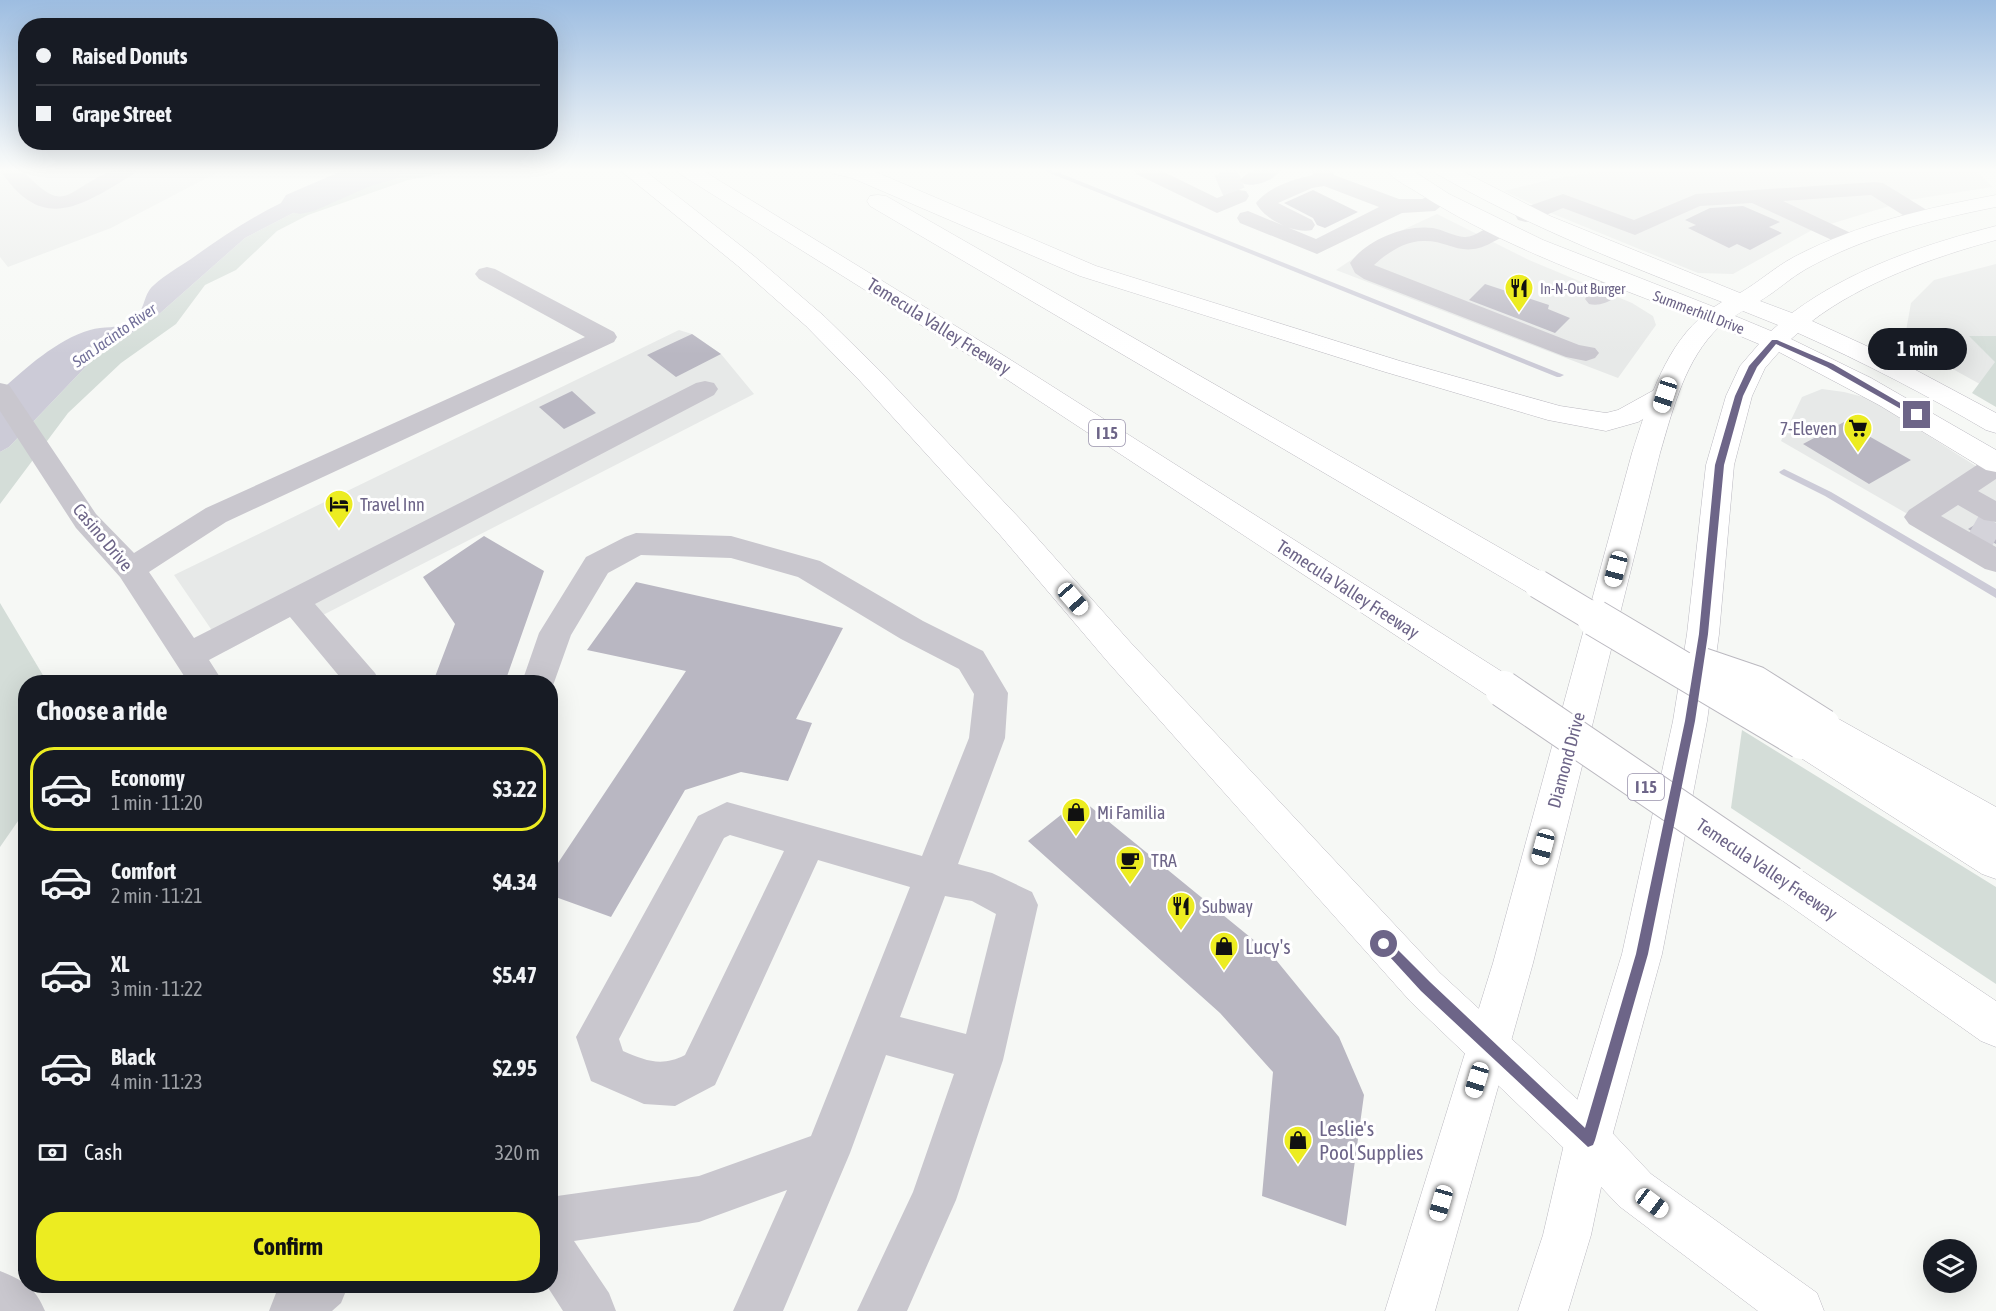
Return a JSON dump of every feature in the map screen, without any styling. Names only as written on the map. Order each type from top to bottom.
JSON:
[{"type":"main road","points":[[706,231],[815,321],[869,375],[1011,528],[1119,652],[1400,961],[1588,1140],[1635,1190],[1799,1311]]},
{"type":"main road","name":"Temecula Valley Freeway","points":[[787,231],[1007,368],[1503,689],[1996,1026]]},
{"type":"main road","points":[[931,231],[1538,584],[1638,645],[1755,684],[1812,734],[1996,862]]},
{"type":"main road","points":[[995,231],[1088,271],[1391,366],[1558,414],[1606,422],[1628,416],[1665,395]]},
{"type":"main road","name":"Summerhill Drive","points":[[1501,231],[1619,281],[1713,317],[1784,332]]},
{"type":"main road","name":"Summerhill Drive","points":[[1566,231],[1739,302],[1784,332]]},
{"type":"main road","name":"Diamond Drive","points":[[1410,1311],[1513,963],[1646,453],[1665,395],[1683,357],[1713,317],[1799,263],[1847,240],[1876,231]]},
{"type":"main road","points":[[1543,1311],[1567,1235],[1588,1140],[1642,954],[1690,721],[1703,634],[1720,465],[1739,396],[1753,366],[1784,332],[1821,303],[1900,264],[1940,248],[1996,233]]},
{"type":"main road","points":[[1784,332],[1846,345],[1928,385],[1996,424]]},
{"type":"main road","points":[[1784,332],[1830,366],[1937,426],[1996,465]]},
{"type":"main road","points":[[1812,734],[1996,826]]},
{"type":"street","points":[[1278,231],[1317,248],[1348,231]]},
{"type":"street","points":[[1316,231],[1332,239]]},
{"type":"street","points":[[1495,231],[1467,244],[1434,234],[1410,236],[1388,244],[1362,263],[1364,268],[1372,274],[1575,352],[1586,353]]},
{"type":"street","points":[[1831,231],[1847,240]]},
{"type":"street","points":[[130,569],[216,515],[605,337],[487,274]]},
{"type":"street","points":[[1597,298],[1619,281]]},
{"type":"street","points":[[189,655],[705,388]]},
{"type":"street","name":"Casino Drive","points":[[0,391],[86,521],[130,569],[202,675]]},
{"type":"street","points":[[1996,465],[1919,516],[1996,561]]},
{"type":"street","points":[[1955,493],[1988,512]]},
{"type":"street","points":[[1955,493],[1988,512]]},
{"type":"street","points":[[541,675],[555,633],[597,566],[636,544],[731,548],[809,569],[912,630],[971,660],[991,693],[987,738],[827,1153],[758,1311]]},
{"type":"street","points":[[294,600],[357,675]]},
{"type":"street","points":[[808,841],[700,1070],[675,1084],[644,1082],[606,1066],[597,1038],[711,827],[727,818],[808,841],[933,877],[978,885],[1018,905],[981,1060],[933,1200],[882,1311]]},
{"type":"street","points":[[874,1031],[981,1060]]},
{"type":"street","points":[[558,1220],[699,1199],[827,1153]]},
{"type":"street","points":[[558,1261],[585,1308]]},
{"type":"street","points":[[294,1311],[316,1293]]},
{"type":"street","points":[[0,1296],[20,1311]]},
{"type":"shaded area","points":[[0,231],[103,231],[8,267],[0,257]]},
{"type":"shaded area","points":[[258,231],[277,231],[236,270],[205,285],[176,324],[121,363],[68,413],[0,504],[0,452],[9,447],[94,358],[158,315],[245,238]]},
{"type":"shaded area","points":[[1400,231],[1471,231],[1529,260],[1632,303],[1653,316],[1656,325],[1618,378],[1336,270],[1381,240]]},
{"type":"shaded area","points":[[1596,231],[1810,231],[1733,274],[1698,273]]},
{"type":"shaded area","points":[[1996,264],[1996,393],[1904,342],[1911,303],[1934,280]]},
{"type":"shaded area","points":[[679,330],[692,334],[721,354],[754,394],[323,615],[312,605],[226,651],[174,575]]},
{"type":"shaded area","points":[[1969,336],[1996,336],[1996,407],[1972,393],[1995,362]]},
{"type":"shaded area","points":[[1822,389],[1871,399],[1996,479],[1996,565],[1781,441],[1802,397]]},
{"type":"shaded area","points":[[0,603],[43,675],[18,675],[18,821],[0,847]]},
{"type":"shaded area","points":[[1742,730],[1996,887],[1996,984],[1731,808]]},
{"type":"water","name":"San Jacinto River","points":[[232,231],[258,231],[245,238],[158,315],[94,358],[9,447],[0,452],[0,391],[42,356],[65,341],[95,329],[121,326],[130,322],[139,314],[147,294],[158,281]]},
{"type":"building","points":[[1695,231],[1782,233],[1750,250],[1737,244],[1729,248]]},
{"type":"building","name":"In-N-Out Burger","points":[[1485,284],[1549,305],[1548,309],[1570,318],[1555,333],[1469,300]]},
{"type":"building","points":[[692,334],[721,354],[676,377],[647,355]]},
{"type":"building","points":[[572,391],[596,413],[564,429],[539,407]]},
{"type":"building","name":"7-Eleven","points":[[1844,422],[1911,460],[1869,484],[1803,444]]},
{"type":"building","points":[[1981,521],[1996,524],[1996,544],[1968,529]]},
{"type":"building","points":[[484,536],[544,571],[507,675],[436,675],[455,624],[423,577]]},
{"type":"building","points":[[636,582],[843,628],[796,719],[812,723],[788,781],[741,772],[685,790],[611,917],[558,898],[558,863],[686,671],[587,650]]},
{"type":"building","points":[[1081,799],[1272,955],[1339,1037],[1364,1095],[1346,1226],[1262,1196],[1273,1072],[1220,1013],[1028,841]]},
{"type":"waterway","points":[[1199,231],[1560,375]]},
{"type":"waterway","points":[[1784,472],[1828,494],[1996,594]]},
{"type":"tunnel","points":[[1973,526],[1996,539]]},
{"type":"place","name":"In-N-Out Burger","points":[[1519,314]]},
{"type":"place","name":"7-Eleven","points":[[1858,454]]},
{"type":"place","name":"Travel Inn","points":[[339,530]]},
{"type":"place","name":"Mi Familia","points":[[1076,838]]},
{"type":"place","name":"TRA","points":[[1130,886]]},
{"type":"place","name":"Subway","points":[[1181,932]]},
{"type":"place","name":"Lucy's","points":[[1224,972]]},
{"type":"place","name":"Leslie's Pool Supplies","points":[[1298,1166]]},
{"type":"route","points":[[1384,944],[1425,987],[1588,1140],[1642,954],[1690,721],[1703,634],[1720,465],[1739,396],[1753,366],[1775,341],[1830,366],[1917,415]]}]
